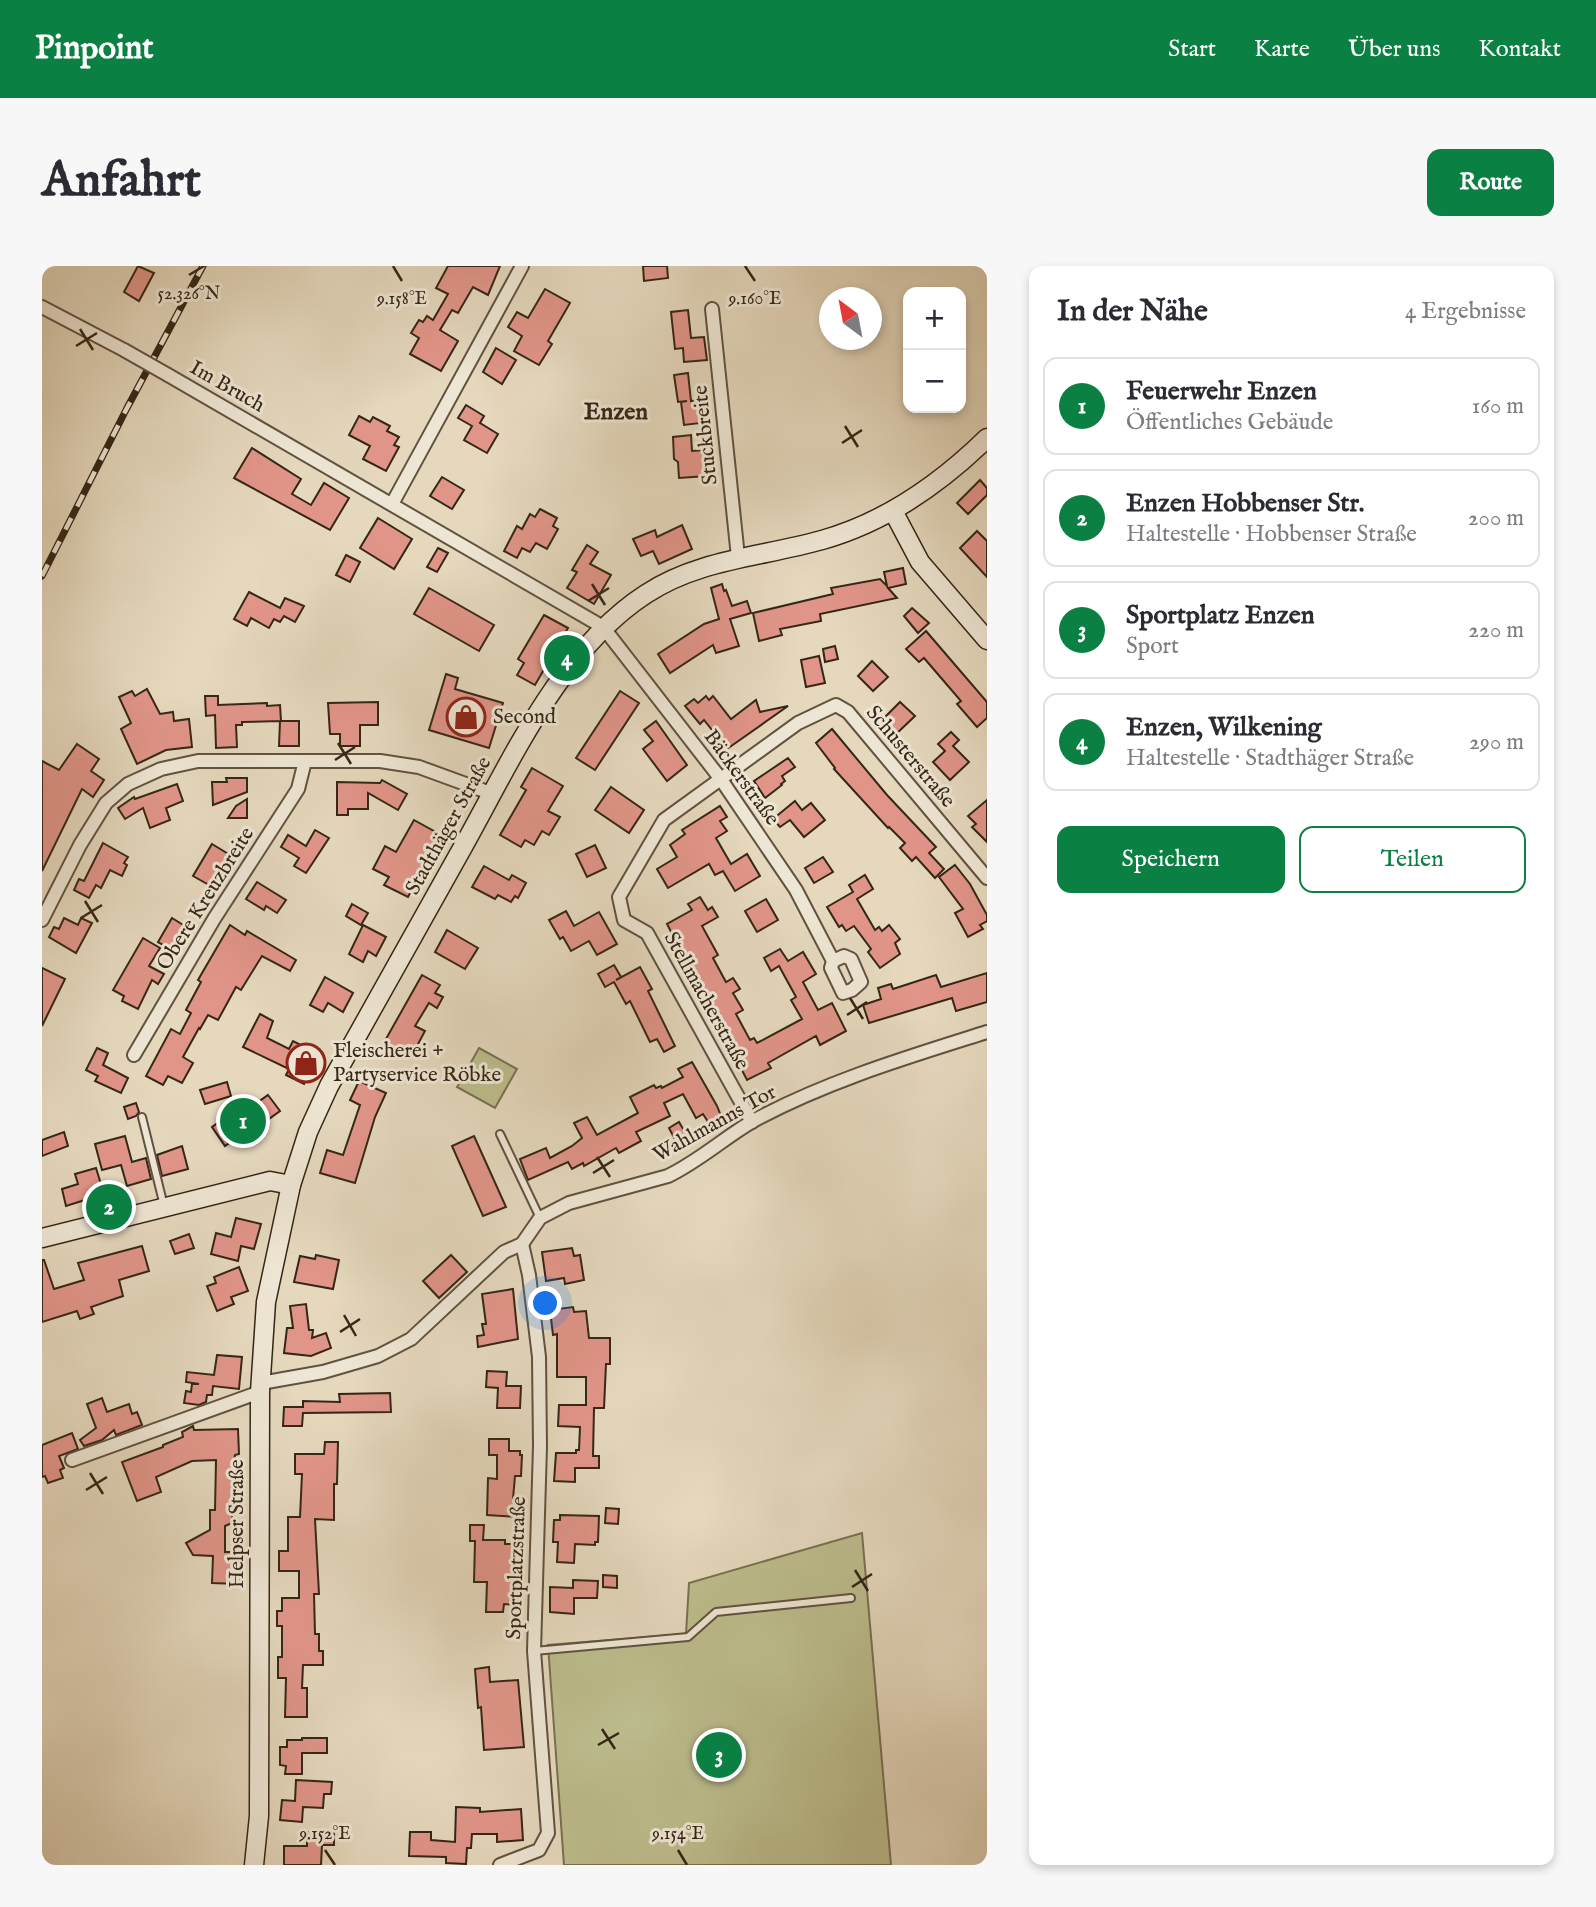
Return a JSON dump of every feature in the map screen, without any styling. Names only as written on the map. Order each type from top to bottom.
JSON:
[{"type":"main road","name":"Stadthäger Straße","points":[[291,1185],[308,1132],[329,1086],[552,690],[603,627],[646,594],[689,571],[738,557],[820,541],[858,528],[893,511],[937,482],[987,438]]},
{"type":"main road","points":[[893,511],[920,562],[987,639]]},
{"type":"main road","points":[[42,1238],[270,1181],[291,1185]]},
{"type":"main road","name":"Helpser Straße","points":[[254,1865],[260,1816],[260,1387],[266,1301],[291,1185]]},
{"type":"street","points":[[392,503],[522,266]]},
{"type":"street","name":"Im Bruch","points":[[42,307],[168,375],[603,627]]},
{"type":"street","name":"Stuckbreite","points":[[712,309],[738,557]]},
{"type":"street","name":"Bäckerstraße","points":[[603,627],[720,778],[796,890],[833,961]]},
{"type":"street","name":"Schusterstraße","points":[[720,778],[798,723],[836,705],[848,712],[987,878]]},
{"type":"street","points":[[42,920],[80,845],[106,803],[128,784],[162,769],[198,761],[380,761],[419,767],[493,794]]},
{"type":"street","name":"Obere Kreuzbreite","points":[[134,1055],[214,919],[298,789],[305,761]]},
{"type":"street","name":"Stellmacherstraße","points":[[720,778],[664,820],[619,897],[625,920],[647,933],[752,1122]]},
{"type":"street","name":"Wahlmanns Tor","points":[[72,1460],[260,1387],[378,1356],[411,1339],[504,1252],[522,1244],[540,1218],[569,1203],[668,1176],[752,1122],[814,1092],[872,1069],[987,1032]]},
{"type":"street","name":"Sportplatzstraße","points":[[500,1865],[539,1850],[548,1833],[534,1651],[540,1446],[539,1357],[529,1275],[522,1244]]},
{"type":"lane","points":[[142,1117],[165,1208]]},
{"type":"lane","points":[[500,1133],[540,1218]]},
{"type":"lane","points":[[534,1651],[688,1637],[716,1612],[851,1598]]},
{"type":"green space","points":[[479,1048],[517,1069],[495,1108],[457,1087]]},
{"type":"green space","points":[[862,1533],[891,1865],[564,1865],[548,1645],[686,1634],[689,1583]]},
{"type":"building","points":[[138,266],[154,273],[139,301],[124,292]]},
{"type":"building","points":[[448,266],[500,266],[488,295],[473,287],[458,313],[452,310],[440,330],[458,341],[441,371],[410,354],[419,338],[411,333],[419,320],[423,322],[427,316],[433,320],[448,294],[436,288]]},
{"type":"building","points":[[643,266],[667,266],[668,278],[644,281]]},
{"type":"building","points":[[545,289],[570,303],[548,341],[552,344],[539,365],[514,351],[522,336],[508,327],[517,312],[528,318]]},
{"type":"building","points":[[688,310],[691,338],[704,337],[707,360],[684,362],[683,348],[675,349],[671,312]]},
{"type":"building","points":[[496,348],[516,360],[502,384],[483,372]]},
{"type":"building","points":[[688,373],[691,401],[706,399],[709,422],[684,425],[681,402],[687,401],[678,402],[674,375]]},
{"type":"building","points":[[466,405],[484,416],[480,423],[498,434],[487,453],[464,440],[472,426],[458,418]]},
{"type":"building","points":[[359,416],[370,422],[373,417],[390,426],[387,431],[399,437],[394,445],[399,447],[386,471],[363,459],[370,446],[349,435]]},
{"type":"building","points":[[691,435],[692,451],[705,450],[707,476],[679,478],[678,462],[674,459],[673,437]]},
{"type":"building","points":[[252,448],[301,479],[292,494],[311,505],[324,483],[349,498],[330,530],[234,478]]},
{"type":"building","points":[[442,477],[464,490],[452,509],[430,496]]},
{"type":"building","points":[[980,480],[987,488],[987,495],[968,514],[957,503]]},
{"type":"building","points":[[540,509],[557,518],[553,526],[558,529],[547,549],[536,543],[530,552],[522,548],[517,558],[504,551],[517,526],[522,529],[530,514],[535,517]]},
{"type":"building","points":[[378,518],[412,539],[394,569],[360,548]]},
{"type":"building","points":[[682,525],[692,549],[659,564],[653,551],[641,556],[633,539],[655,530],[657,537]]},
{"type":"building","points":[[977,531],[987,541],[987,577],[960,548]]},
{"type":"building","points":[[587,545],[598,552],[590,564],[611,575],[594,604],[567,588],[577,572],[572,570]]},
{"type":"building","points":[[438,548],[448,553],[437,572],[427,567]]},
{"type":"building","points":[[346,555],[360,562],[350,582],[336,575]]},
{"type":"building","points":[[903,568],[906,584],[888,588],[897,598],[820,614],[821,621],[780,629],[782,635],[759,641],[753,613],[833,594],[831,588],[880,579],[887,586],[884,572]]},
{"type":"building","points":[[722,584],[732,606],[747,601],[751,613],[730,619],[739,646],[716,653],[713,645],[670,673],[658,654],[704,624],[719,619],[711,588]]},
{"type":"building","points":[[429,588],[494,625],[479,651],[414,614]]},
{"type":"building","points":[[249,592],[280,608],[285,598],[304,606],[295,622],[284,616],[280,622],[274,619],[269,628],[251,618],[247,626],[234,619]]},
{"type":"building","points":[[912,608],[929,623],[918,633],[904,616]]},
{"type":"building","points":[[544,615],[568,628],[535,685],[517,675],[524,663],[518,659]]},
{"type":"building","points":[[926,631],[987,702],[987,718],[977,727],[957,704],[961,701],[924,658],[919,662],[906,649]]},
{"type":"building","points":[[835,646],[838,659],[825,662],[823,649]]},
{"type":"building","points":[[819,656],[825,683],[806,687],[801,660]]},
{"type":"building","points":[[872,661],[888,677],[873,691],[858,676]]},
{"type":"building","name":"Second","points":[[446,674],[458,678],[455,689],[503,703],[489,748],[429,730]]},
{"type":"building","points":[[147,689],[160,714],[173,712],[174,721],[189,719],[192,747],[166,750],[137,764],[121,729],[131,723],[119,697],[132,691],[135,696]]},
{"type":"building","points":[[620,691],[639,703],[595,770],[576,758]]},
{"type":"building","points":[[205,696],[218,696],[218,705],[280,705],[281,721],[299,721],[299,746],[279,746],[280,721],[242,722],[242,725],[236,725],[237,747],[216,748],[215,715],[206,716]]},
{"type":"building","points":[[706,696],[709,700],[713,696],[731,719],[756,700],[760,712],[788,706],[727,749],[704,720],[700,724],[685,706],[694,699],[698,703]]},
{"type":"building","points":[[378,702],[378,725],[360,725],[360,746],[340,746],[340,734],[330,734],[328,703]]},
{"type":"building","points":[[900,702],[915,716],[894,736],[880,722]]},
{"type":"building","points":[[656,721],[687,765],[667,781],[643,749],[653,741],[644,730]]},
{"type":"building","points":[[832,729],[887,795],[936,847],[929,853],[944,869],[935,878],[916,857],[912,861],[900,848],[905,843],[834,769],[816,743]]},
{"type":"building","points":[[951,732],[959,740],[953,746],[969,762],[950,780],[933,762],[945,751],[938,744]]},
{"type":"building","points":[[77,744],[99,759],[91,771],[104,780],[93,797],[82,789],[42,871],[42,761],[59,770]]},
{"type":"building","points":[[788,758],[795,767],[782,776],[785,781],[782,785],[765,798],[754,781]]},
{"type":"building","points":[[532,768],[563,786],[548,811],[560,817],[549,835],[542,831],[534,845],[525,840],[521,847],[500,835],[526,790],[521,787]]},
{"type":"building","points":[[226,778],[247,778],[247,792],[213,805],[212,782],[227,782]]},
{"type":"building","points":[[382,780],[407,794],[398,810],[368,793],[368,809],[348,809],[348,815],[337,815],[337,782],[380,783]]},
{"type":"building","points":[[177,784],[183,801],[166,808],[170,820],[150,828],[143,808],[125,819],[118,808],[134,797],[135,799]]},
{"type":"building","points":[[611,787],[644,810],[629,833],[595,810]]},
{"type":"building","points":[[247,799],[247,818],[228,818],[236,806]]},
{"type":"building","points":[[987,800],[987,842],[972,827],[976,824],[968,816]]},
{"type":"building","points":[[795,801],[802,810],[811,803],[825,820],[804,837],[790,820],[780,827],[773,819]]},
{"type":"building","points":[[720,806],[727,817],[720,821],[727,831],[716,838],[731,864],[747,854],[760,876],[735,891],[723,871],[715,875],[709,864],[668,888],[657,869],[677,857],[670,845],[685,834],[682,830]]},
{"type":"building","points":[[414,820],[441,835],[408,897],[384,885],[389,877],[373,869],[385,846],[396,852]]},
{"type":"building","points":[[315,830],[329,838],[306,873],[294,866],[299,858],[281,847],[288,835],[306,846]]},
{"type":"building","points":[[103,843],[128,857],[124,863],[127,865],[122,876],[110,870],[101,888],[96,885],[89,898],[74,890],[79,879],[84,881]]},
{"type":"building","points":[[212,844],[235,858],[216,889],[193,876]]},
{"type":"building","points":[[595,845],[606,868],[587,877],[576,854]]},
{"type":"building","points":[[823,857],[833,872],[814,883],[805,868]]},
{"type":"building","points":[[955,865],[970,884],[987,915],[987,921],[980,925],[983,929],[968,937],[955,913],[963,909],[939,877]]},
{"type":"building","points":[[484,866],[509,880],[512,875],[526,883],[518,898],[515,896],[511,902],[498,895],[495,899],[472,887]]},
{"type":"building","points":[[865,875],[873,889],[857,899],[875,930],[879,927],[882,931],[889,925],[900,939],[895,943],[900,954],[880,968],[868,952],[871,949],[854,926],[846,931],[842,925],[839,927],[827,907],[853,892],[849,885]]},
{"type":"building","points":[[257,882],[286,900],[277,913],[266,906],[264,910],[246,899]]},
{"type":"building","points":[[700,897],[708,910],[712,907],[718,917],[702,926],[718,955],[713,958],[726,982],[733,978],[740,989],[733,993],[743,1010],[736,1014],[750,1040],[754,1038],[757,1043],[802,1019],[791,1000],[796,997],[779,966],[771,971],[764,958],[780,949],[788,961],[803,952],[816,974],[803,982],[818,1010],[832,1003],[846,1031],[820,1045],[816,1036],[768,1063],[771,1068],[747,1080],[667,924],[692,910],[688,904]]},
{"type":"building","points":[[766,899],[778,920],[757,932],[745,911]]},
{"type":"building","points":[[352,904],[368,913],[361,925],[346,916]]},
{"type":"building","points":[[566,911],[574,926],[599,912],[617,944],[597,955],[589,941],[571,951],[549,920]]},
{"type":"building","points":[[64,918],[78,925],[81,918],[92,923],[76,953],[49,937],[54,927],[59,929]]},
{"type":"building","points":[[172,918],[193,931],[176,952],[158,942]]},
{"type":"building","points":[[230,925],[245,935],[247,931],[296,960],[290,971],[262,956],[241,990],[236,987],[218,1020],[208,1015],[199,1028],[183,1057],[193,1063],[182,1083],[168,1076],[163,1085],[146,1076],[171,1029],[180,1034],[191,1013],[186,1010],[201,982],[198,980]]},
{"type":"building","points":[[363,925],[386,937],[376,956],[368,951],[363,962],[349,954]]},
{"type":"building","points":[[447,930],[478,948],[465,969],[435,952]]},
{"type":"building","points":[[143,938],[160,948],[149,966],[164,974],[158,984],[152,980],[138,1009],[122,1001],[124,996],[113,990]]},
{"type":"building","points":[[614,965],[621,977],[616,980],[640,967],[652,989],[648,991],[675,1046],[664,1052],[657,1039],[650,1042],[630,1001],[626,1004],[614,982],[605,987],[598,974]]},
{"type":"building","points":[[42,968],[65,979],[42,1026]]},
{"type":"building","points":[[987,973],[987,1002],[956,1011],[952,998],[869,1023],[863,1005],[881,999],[878,988],[891,984],[893,989],[936,975],[941,987]]},
{"type":"building","points":[[422,975],[440,985],[435,993],[443,997],[437,1008],[429,1003],[415,1026],[425,1031],[410,1059],[382,1046]]},
{"type":"building","points":[[325,977],[353,993],[343,1012],[328,1003],[323,1012],[310,1005]]},
{"type":"building","points":[[260,1014],[273,1021],[267,1038],[289,1049],[293,1041],[317,1053],[304,1084],[286,1075],[289,1069],[243,1047]]},
{"type":"building","points":[[97,1048],[108,1053],[103,1065],[128,1078],[121,1093],[95,1081],[98,1076],[86,1070]]},
{"type":"building","points":[[692,1062],[723,1121],[712,1128],[703,1114],[696,1118],[683,1094],[664,1103],[670,1116],[636,1132],[641,1141],[619,1153],[616,1148],[584,1166],[583,1163],[572,1169],[568,1162],[528,1180],[520,1159],[546,1148],[550,1158],[572,1146],[582,1138],[574,1123],[587,1117],[597,1135],[638,1113],[630,1097],[654,1085],[656,1088],[662,1088],[683,1077],[678,1069]]},
{"type":"building","points":[[359,1081],[386,1093],[375,1117],[355,1183],[320,1173],[327,1150],[343,1155],[360,1105],[350,1100]]},
{"type":"building","points":[[227,1082],[231,1096],[205,1104],[200,1090]]},
{"type":"building","points":[[268,1095],[280,1111],[248,1134],[246,1131],[225,1146],[212,1127],[236,1110],[237,1114],[241,1111],[243,1113]]},
{"type":"building","points":[[136,1103],[139,1112],[128,1119],[124,1107]]},
{"type":"building","points":[[679,1122],[689,1139],[678,1145],[669,1128]]},
{"type":"building","points":[[64,1132],[68,1146],[42,1156],[42,1140]]},
{"type":"building","points":[[125,1136],[132,1162],[146,1158],[151,1179],[127,1186],[121,1165],[102,1170],[95,1144]]},
{"type":"building","points":[[474,1136],[506,1207],[483,1216],[452,1146]]},
{"type":"building","points":[[182,1146],[188,1169],[162,1176],[157,1155]]},
{"type":"building","points":[[96,1168],[104,1194],[66,1206],[62,1189],[78,1184],[75,1174]]},
{"type":"building","points":[[236,1218],[261,1224],[254,1249],[241,1246],[238,1261],[211,1254],[216,1233],[231,1237]]},
{"type":"building","points":[[189,1234],[194,1248],[175,1254],[170,1241]]},
{"type":"building","points":[[142,1246],[149,1271],[119,1280],[123,1296],[91,1307],[94,1314],[80,1319],[77,1311],[42,1322],[42,1260],[54,1289],[84,1280],[78,1263]]},
{"type":"building","points":[[572,1248],[574,1256],[580,1255],[584,1280],[565,1284],[564,1278],[546,1281],[542,1252]]},
{"type":"building","points":[[316,1255],[339,1260],[333,1289],[294,1282],[300,1256],[315,1259]]},
{"type":"building","points":[[451,1255],[467,1272],[439,1298],[423,1281]]},
{"type":"building","points":[[239,1267],[248,1291],[231,1297],[234,1304],[217,1311],[207,1286],[216,1283],[214,1277]]},
{"type":"building","points":[[513,1289],[518,1339],[478,1347],[477,1336],[484,1335],[482,1324],[486,1324],[482,1294]]},
{"type":"building","points":[[306,1304],[309,1330],[313,1330],[312,1338],[326,1333],[331,1348],[311,1356],[284,1353],[287,1328],[293,1328],[290,1306]]},
{"type":"building","points":[[573,1307],[574,1312],[586,1311],[589,1338],[610,1338],[610,1364],[606,1364],[604,1408],[594,1408],[593,1456],[599,1456],[599,1468],[575,1468],[575,1482],[554,1481],[556,1453],[576,1453],[576,1450],[579,1450],[580,1427],[558,1426],[559,1405],[586,1405],[586,1377],[557,1377],[557,1334],[553,1335],[550,1310]]},
{"type":"building","points":[[217,1355],[242,1357],[239,1389],[213,1386],[212,1395],[207,1395],[206,1402],[199,1405],[184,1403],[186,1391],[191,1392],[192,1384],[199,1384],[186,1382],[187,1372],[214,1375]]},
{"type":"building","points":[[487,1371],[507,1372],[506,1386],[521,1386],[520,1408],[497,1408],[498,1388],[486,1387]]},
{"type":"building","points":[[390,1393],[391,1412],[303,1413],[302,1426],[283,1426],[284,1407],[303,1407],[303,1401],[340,1402],[339,1394]]},
{"type":"building","points":[[102,1398],[107,1412],[129,1404],[132,1414],[137,1412],[142,1425],[116,1435],[114,1430],[102,1440],[84,1446],[80,1440],[96,1428],[87,1404]]},
{"type":"building","points":[[193,1426],[194,1430],[238,1429],[239,1454],[235,1455],[234,1462],[232,1523],[225,1526],[225,1552],[240,1552],[239,1584],[212,1583],[213,1556],[193,1555],[186,1543],[210,1530],[210,1510],[215,1510],[216,1460],[192,1461],[156,1477],[161,1492],[137,1501],[122,1462],[183,1437],[182,1432]]},
{"type":"building","points":[[72,1433],[78,1449],[59,1456],[64,1468],[60,1470],[63,1478],[48,1483],[45,1476],[42,1477],[42,1445]]},
{"type":"building","points":[[489,1439],[509,1439],[509,1451],[520,1451],[522,1455],[521,1476],[515,1476],[513,1499],[521,1500],[520,1517],[487,1515],[488,1478],[497,1479],[497,1455],[489,1455]]},
{"type":"building","points":[[325,1442],[338,1442],[334,1520],[315,1519],[319,1594],[314,1594],[315,1634],[319,1634],[319,1651],[323,1651],[323,1665],[303,1665],[302,1688],[307,1688],[307,1717],[285,1717],[286,1678],[278,1678],[278,1657],[282,1657],[282,1626],[277,1626],[277,1611],[282,1611],[282,1598],[299,1598],[299,1571],[279,1571],[279,1551],[288,1551],[288,1517],[300,1517],[302,1474],[295,1474],[295,1454],[324,1454]]},
{"type":"building","points":[[606,1508],[619,1509],[618,1524],[605,1523]]},
{"type":"building","points":[[560,1515],[599,1516],[598,1542],[595,1542],[595,1545],[575,1544],[574,1563],[557,1562],[558,1542],[553,1542],[554,1520],[560,1520]]},
{"type":"building","points":[[470,1525],[484,1525],[483,1540],[505,1540],[505,1544],[519,1544],[519,1564],[515,1564],[518,1605],[504,1604],[503,1612],[486,1612],[487,1582],[474,1582],[475,1541],[470,1541]]},
{"type":"building","points":[[603,1575],[617,1576],[617,1588],[603,1587]]},
{"type":"building","points":[[573,1580],[598,1581],[597,1598],[574,1598],[574,1614],[550,1612],[550,1587],[573,1588]]},
{"type":"building","points":[[489,1667],[490,1682],[518,1680],[524,1747],[484,1750],[475,1669]]},
{"type":"building","points":[[327,1738],[327,1753],[302,1753],[302,1774],[285,1774],[286,1766],[280,1765],[280,1747],[287,1747],[287,1740]]},
{"type":"building","points":[[296,1780],[332,1782],[331,1794],[324,1794],[323,1808],[303,1807],[302,1822],[280,1820],[282,1800],[295,1801]]},
{"type":"building","points":[[456,1807],[480,1808],[480,1812],[521,1809],[523,1840],[497,1842],[497,1834],[472,1834],[471,1848],[467,1848],[466,1864],[446,1863],[446,1857],[409,1856],[410,1832],[431,1832],[431,1840],[455,1842]]},
{"type":"building","points":[[307,1832],[334,1832],[334,1845],[322,1845],[321,1865],[284,1865],[284,1846],[307,1846]]},
{"type":"railway","points":[[42,576],[203,266]]},
{"type":"place","name":"Enzen, Wilkening","points":[[567,658]]},
{"type":"place","name":"Second","points":[[466,717]]},
{"type":"place","name":"Fleischerei + Partyservice Röbke","points":[[306,1063]]},
{"type":"place","name":"Feuerwehr Enzen","points":[[243,1121]]},
{"type":"place","name":"Enzen Hobbenser Str.","points":[[109,1207]]},
{"type":"place","name":"Sportplatz Enzen","points":[[719,1755]]},
{"type":"district","name":"Enzen","points":[[616,412]]}]
